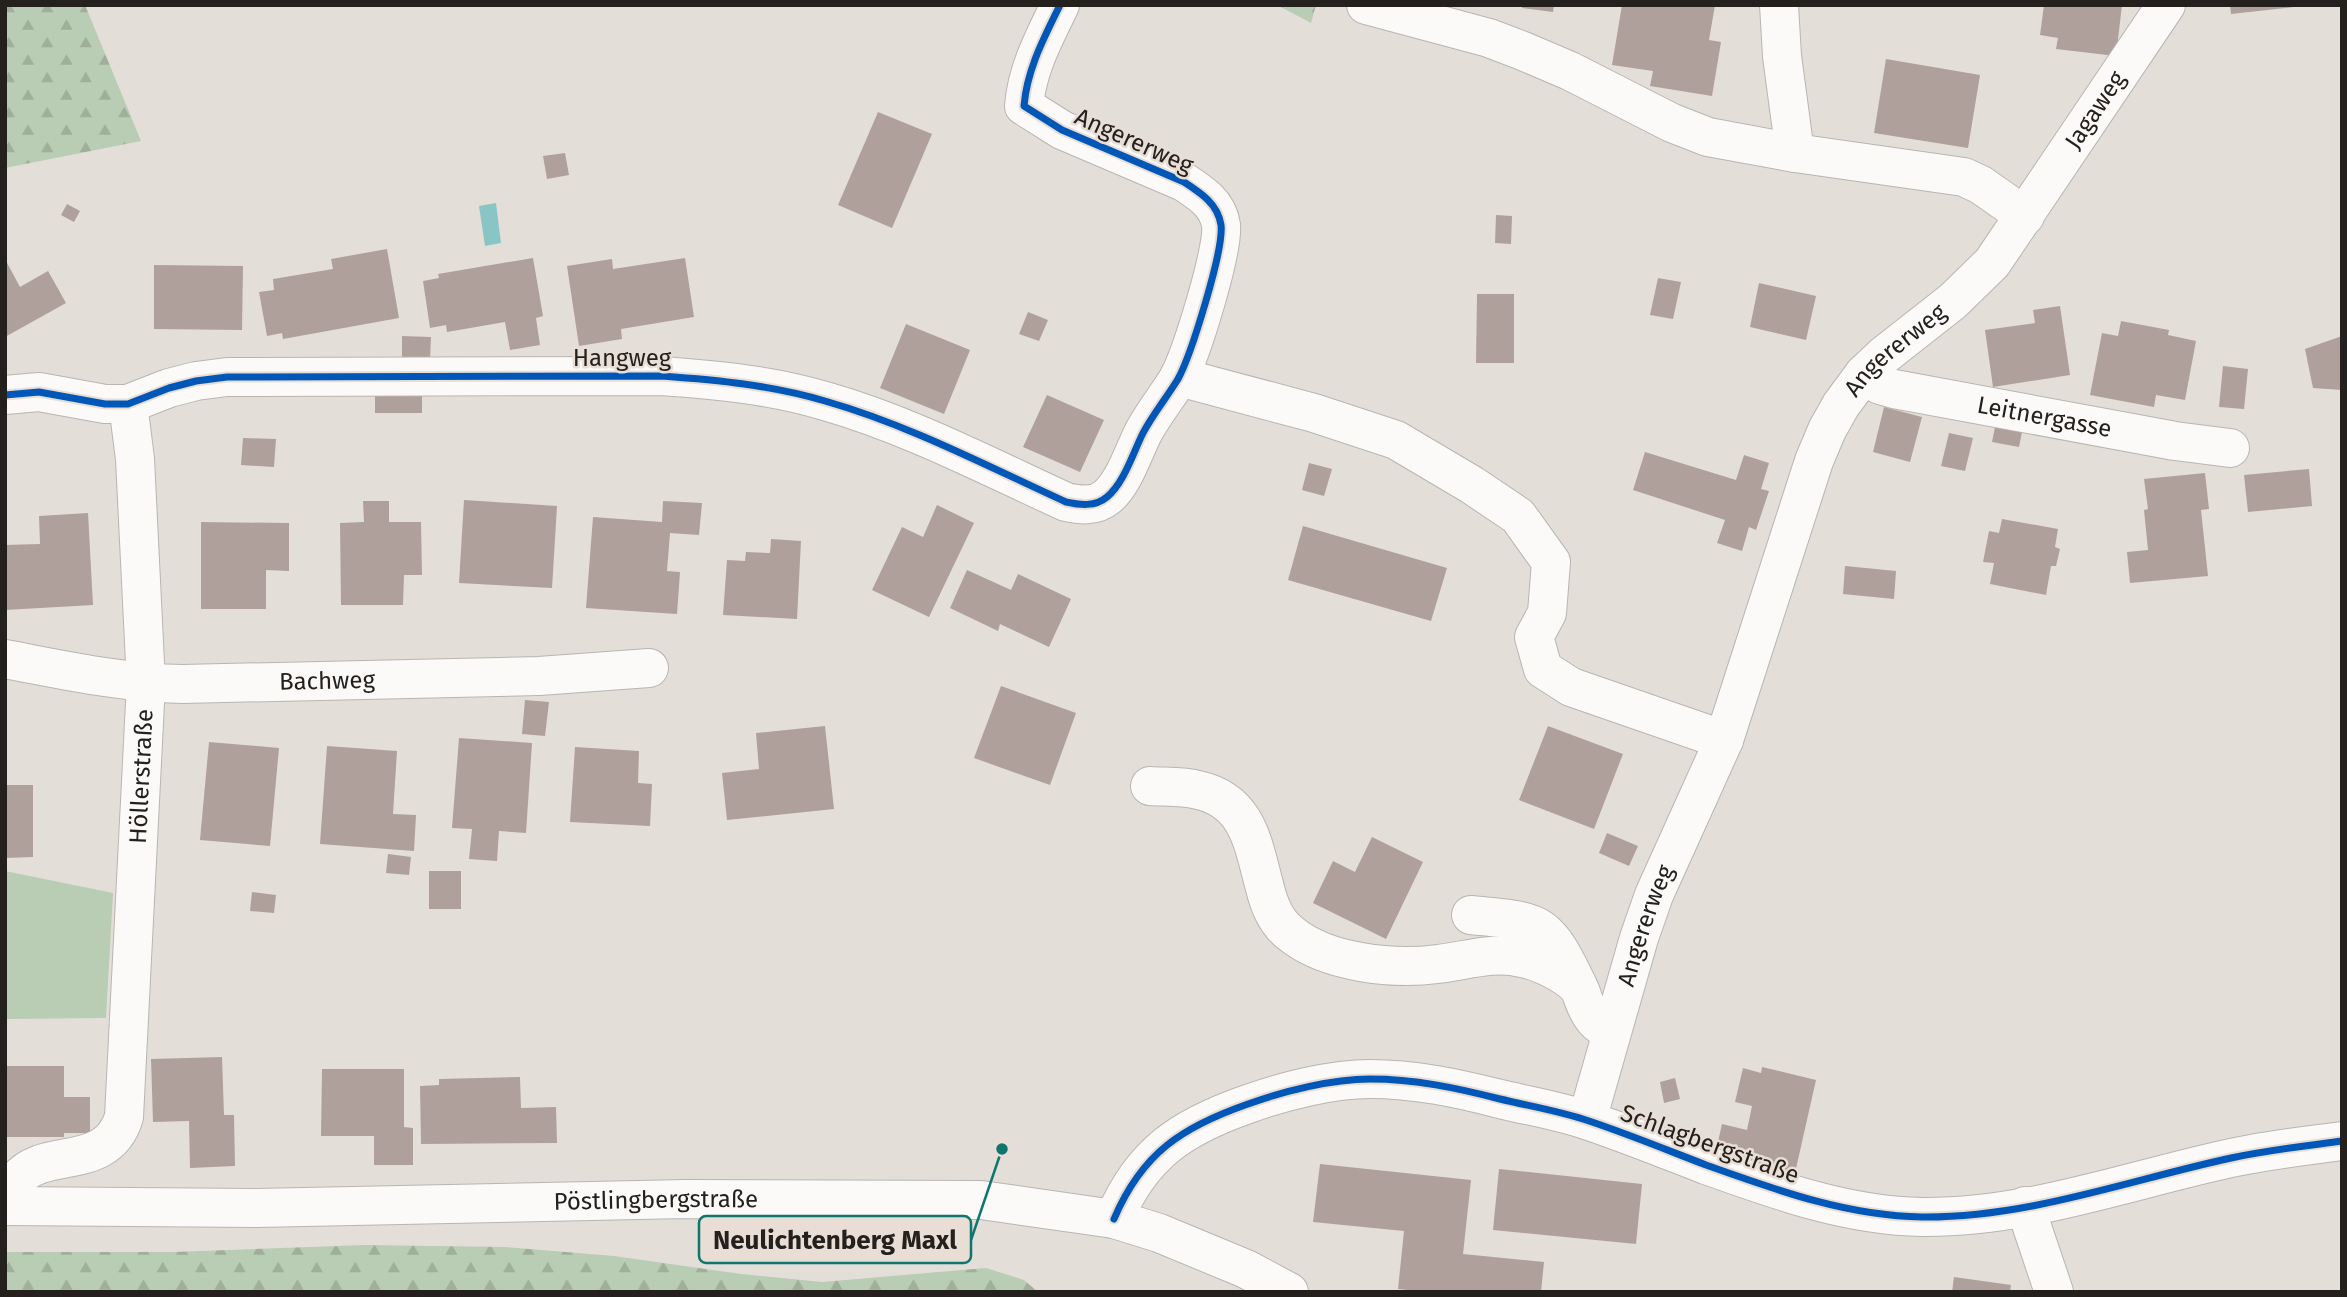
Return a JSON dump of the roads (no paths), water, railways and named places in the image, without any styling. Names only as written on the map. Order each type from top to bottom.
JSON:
[{"type":"street","name":"Angererweg","points":[[1060,5],[1038,50],[1026,87],[1024,106],[1062,130],[1184,182],[1203,194],[1215,207],[1221,223],[1221,243],[1192,344],[1179,377],[1154,414],[1118,484],[1107,497],[1096,503]]},
{"type":"street","points":[[1366,5],[1489,38],[1523,51],[1570,71],[1672,124],[1709,137],[1795,153],[1964,177],[1981,185],[2025,216]]},
{"type":"street","points":[[1779,5],[1795,153]]},
{"type":"street","name":"Jagaweg","points":[[2025,216],[2166,5]]},
{"type":"street","name":"Angererweg","points":[[1587,1120],[1625,981],[1654,895],[1724,740],[1814,461],[1827,430],[1841,405],[1864,374],[1975,281],[1992,263],[2025,216]]},
{"type":"street","name":"Leitnergasse","points":[[1864,374],[1880,385],[1894,389],[2175,441],[2230,448]]},
{"type":"street","name":"Hangweg","points":[[128,404],[187,383],[227,377],[662,376],[728,380],[781,390],[850,409],[937,443],[1066,502],[1082,505],[1096,503]]},
{"type":"street","points":[[1179,377],[1314,413],[1396,440],[1472,485],[1518,516],[1551,562],[1547,613],[1534,638],[1543,669],[1570,687],[1724,740]]},
{"type":"street","points":[[5,394],[40,392],[105,404],[128,404]]},
{"type":"street","name":"Höllerstraße","points":[[8,1206],[20,1177],[37,1166],[83,1155],[106,1145],[120,1129],[124,1117],[146,683],[135,459],[128,404]]},
{"type":"street","name":"Bachweg","points":[[5,659],[146,683],[539,676],[649,668]]},
{"type":"street","points":[[1150,786],[1196,789],[1215,795],[1229,804],[1242,818],[1250,835],[1269,905],[1290,934],[1313,947],[1380,966],[1425,965],[1497,955],[1518,957],[1549,967],[1579,988]]},
{"type":"street","points":[[1471,915],[1524,920],[1537,924],[1556,944],[1590,1015],[1602,1028],[1611,1031]]},
{"type":"street","name":"Schlagbergstraße","points":[[1114,1219],[1136,1176],[1181,1134],[1209,1117],[1311,1087],[1366,1079],[1448,1086],[1587,1120],[1768,1187],[1821,1203],[1877,1214],[1923,1217],[2025,1206],[2097,1192],[2232,1158],[2342,1141]]},
{"type":"street","name":"Pöstlingbergstraße","points":[[8,1206],[256,1208],[686,1199],[981,1200],[1114,1219],[1159,1233],[1246,1269],[1289,1292]]},
{"type":"street","points":[[2025,1206],[2054,1292]]},
{"type":"water","points":[[496,203],[501,243],[485,246],[479,206]]},
{"type":"place","name":"Neulichtenberg Maxl","points":[[1002,1149]]}]
